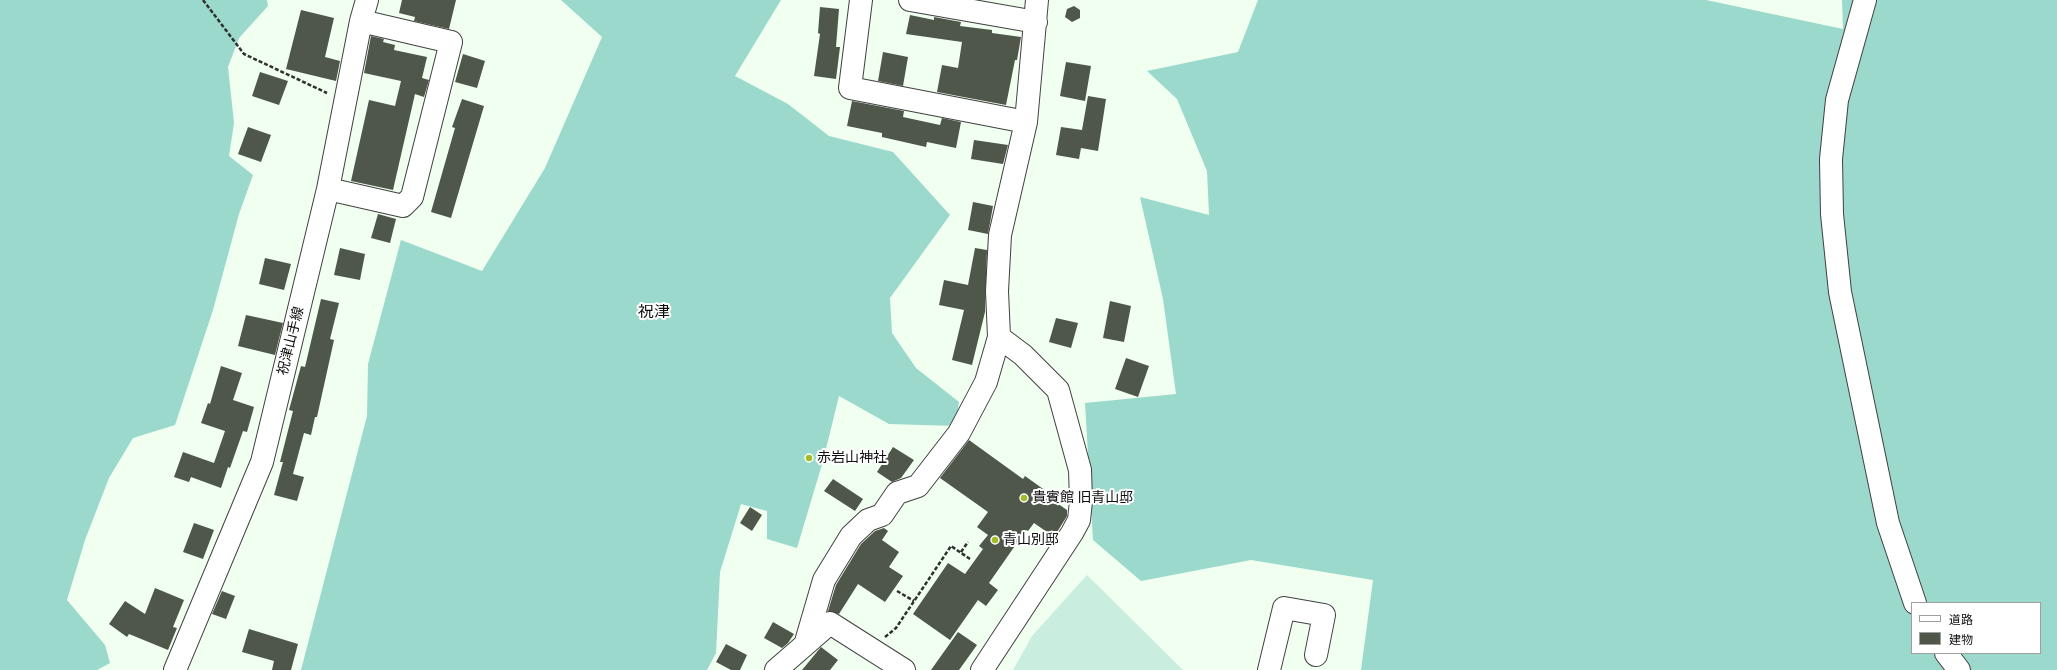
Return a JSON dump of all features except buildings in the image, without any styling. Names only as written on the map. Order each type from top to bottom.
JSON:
[{"type":"street","name":"祝津山手線","points":[[176,670],[262,462],[328,189],[361,21],[367,0]]},
{"type":"street","points":[[861,0],[850,88],[1026,122]]},
{"type":"street","points":[[910,0],[1036,22]]},
{"type":"street","points":[[804,645],[824,580],[847,542],[868,520],[882,515],[897,494],[918,486],[959,433],[986,382],[999,338],[997,291],[1000,235],[1026,122],[1037,0]]},
{"type":"street","points":[[1864,0],[1837,100],[1831,159],[1832,214],[1840,292],[1888,523],[1915,602]]},
{"type":"street","points":[[328,189],[403,206],[412,197],[451,42],[361,21]]},
{"type":"street","points":[[982,670],[1072,534],[1079,520],[1081,501],[1080,470],[1058,390],[1023,354],[999,338]]},
{"type":"street","points":[[1269,670],[1284,608],[1324,616],[1316,655]]},
{"type":"street","points":[[776,670],[830,623],[904,670]]},
{"type":"street","points":[[1947,654],[1959,670]]},
{"type":"path","points":[[203,0],[244,54],[346,102]]},
{"type":"path","points":[[961,552],[968,542]]},
{"type":"path","points":[[871,649],[896,628],[951,546],[970,559]]},
{"type":"path","points":[[897,590],[914,601]]},
{"type":"shaded area","points":[[0,0],[267,0],[268,6],[239,38],[228,67],[234,123],[229,156],[253,175],[239,214],[213,310],[175,425],[133,438],[109,478],[85,540],[67,600],[105,645],[110,663],[97,670],[0,670]]},
{"type":"shaded area","points":[[561,0],[781,0],[735,76],[788,104],[829,136],[893,152],[950,215],[890,298],[892,333],[916,368],[959,402],[956,426],[889,424],[839,396],[823,461],[797,548],[767,539],[767,511],[741,504],[720,572],[716,653],[707,670],[301,670],[367,416],[368,364],[401,240],[482,271],[545,168],[602,37]]},
{"type":"shaded area","points":[[1258,0],[1706,0],[1843,29],[1842,0],[2057,0],[2057,670],[1361,670],[1373,580],[1251,560],[1141,581],[1093,540],[1085,403],[1176,394],[1163,299],[1140,197],[1209,215],[1207,171],[1177,99],[1147,71],[1238,52]]},
{"type":"green space","points":[[1087,575],[1183,670],[1013,670],[1032,636]]},
{"type":"place","name":"赤岩山神社","points":[[809,458]]},
{"type":"place","name":"貴賓館 旧青山邸","points":[[1024,498]]},
{"type":"place","name":"青山別邸","points":[[995,540]]},
{"type":"district","name":"祝津","points":[[654,312]]}]
